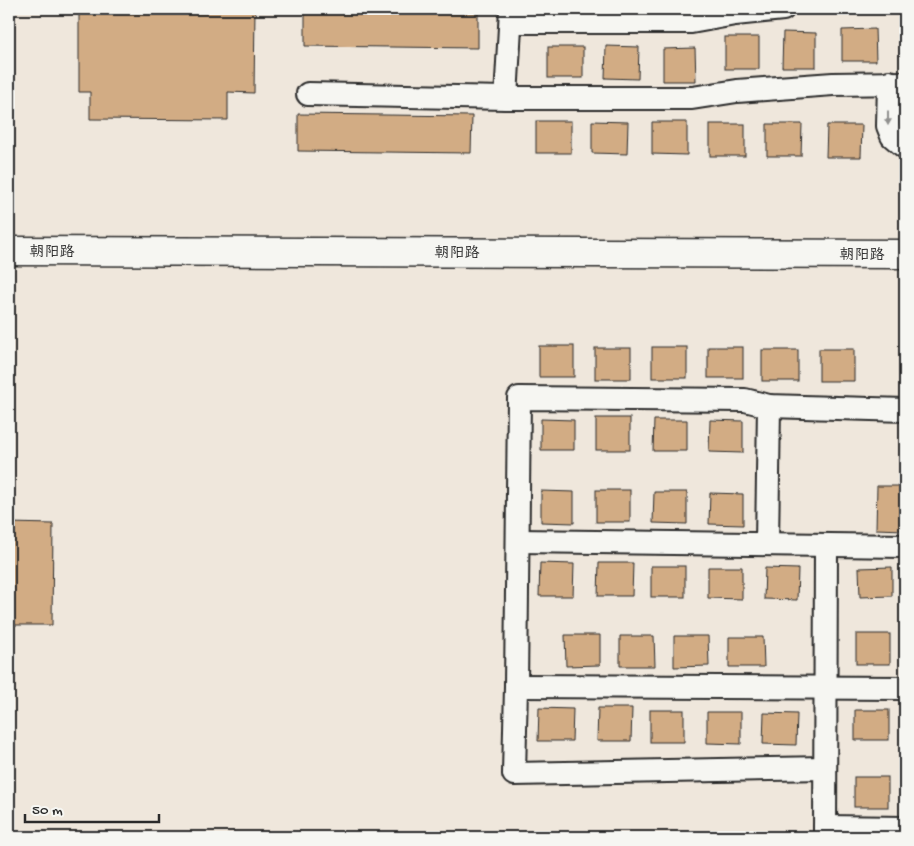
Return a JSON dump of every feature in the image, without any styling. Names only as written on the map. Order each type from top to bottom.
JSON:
[{"type":"main road","name":"朝阳路","points":[[9,250],[905,254]]},
{"type":"lane","points":[[506,98],[511,15],[691,22],[735,14],[783,9]]},
{"type":"lane","points":[[308,94],[506,98],[692,98],[737,91],[833,84],[897,82],[888,126],[892,136],[905,147]]},
{"type":"lane","points":[[826,768],[514,774],[519,398],[746,400],[768,406],[905,410]]},
{"type":"lane","points":[[767,544],[768,406]]},
{"type":"lane","points":[[518,541],[905,546]]},
{"type":"lane","points":[[826,545],[825,832],[905,828]]},
{"type":"lane","points":[[516,686],[905,688]]},
{"type":"building","points":[[79,9],[255,9],[254,93],[228,92],[228,120],[90,119],[90,92],[79,92]]},
{"type":"building","points":[[305,10],[478,13],[478,48],[305,46]]},
{"type":"building","points":[[875,29],[876,61],[842,61],[842,30]]},
{"type":"building","points":[[783,32],[816,33],[816,67],[782,67]]},
{"type":"building","points":[[725,37],[759,37],[759,69],[725,69]]},
{"type":"building","points":[[606,46],[639,47],[638,79],[605,78]]},
{"type":"building","points":[[548,47],[583,47],[583,78],[548,78]]},
{"type":"building","points":[[695,48],[696,81],[663,81],[663,49]]},
{"type":"building","points":[[298,114],[472,116],[471,153],[298,151]]},
{"type":"building","points":[[536,121],[571,121],[571,153],[536,153]]},
{"type":"building","points":[[592,121],[628,122],[627,154],[592,153]]},
{"type":"building","points":[[652,122],[687,122],[687,155],[652,154]]},
{"type":"building","points":[[710,124],[745,124],[745,156],[710,156]]},
{"type":"building","points":[[767,124],[802,124],[801,156],[767,156]]},
{"type":"building","points":[[827,125],[862,125],[861,157],[826,157]]},
{"type":"building","points":[[539,346],[574,346],[574,377],[539,377]]},
{"type":"building","points":[[652,347],[687,347],[687,378],[652,378]]},
{"type":"building","points":[[708,347],[743,347],[743,378],[708,378]]},
{"type":"building","points":[[595,348],[631,348],[631,379],[595,379]]},
{"type":"building","points":[[819,349],[854,349],[854,381],[819,381]]},
{"type":"building","points":[[762,350],[798,350],[798,381],[762,381]]},
{"type":"building","points":[[596,418],[630,418],[630,450],[596,450]]},
{"type":"building","points":[[541,419],[574,420],[574,450],[541,450]]},
{"type":"building","points":[[654,420],[687,420],[687,451],[653,451]]},
{"type":"building","points":[[710,420],[743,421],[743,453],[709,452]]},
{"type":"building","points":[[877,486],[905,486],[905,530],[876,529]]},
{"type":"building","points":[[596,490],[630,490],[630,522],[596,522]]},
{"type":"building","points":[[541,491],[574,492],[574,523],[541,522]]},
{"type":"building","points":[[654,492],[687,492],[687,524],[653,523]]},
{"type":"building","points":[[710,493],[743,494],[743,525],[709,524]]},
{"type":"building","points":[[9,523],[53,524],[52,625],[9,625]]},
{"type":"building","points":[[540,563],[574,564],[573,596],[539,596]]},
{"type":"building","points":[[599,563],[633,563],[632,596],[598,596]]},
{"type":"building","points":[[651,566],[685,566],[685,597],[651,597]]},
{"type":"building","points":[[708,567],[742,567],[742,599],[708,598]]},
{"type":"building","points":[[892,567],[892,596],[860,597],[859,568]]},
{"type":"building","points":[[765,568],[798,569],[797,600],[764,599]]},
{"type":"building","points":[[856,634],[890,634],[890,664],[856,664]]},
{"type":"building","points":[[565,635],[600,635],[600,665],[566,666]]},
{"type":"building","points":[[620,636],[654,636],[655,666],[620,666]]},
{"type":"building","points":[[674,636],[708,636],[709,666],[674,667]]},
{"type":"building","points":[[729,637],[763,637],[764,667],[729,667]]},
{"type":"building","points":[[539,708],[573,709],[572,741],[538,741]]},
{"type":"building","points":[[598,708],[632,708],[631,741],[597,741]]},
{"type":"building","points":[[650,710],[684,710],[684,742],[650,742]]},
{"type":"building","points":[[855,710],[889,710],[889,740],[855,740]]},
{"type":"building","points":[[707,712],[741,712],[741,744],[707,743]]},
{"type":"building","points":[[764,713],[797,714],[796,745],[763,744]]},
{"type":"building","points":[[854,777],[888,777],[888,807],[854,807]]}]
